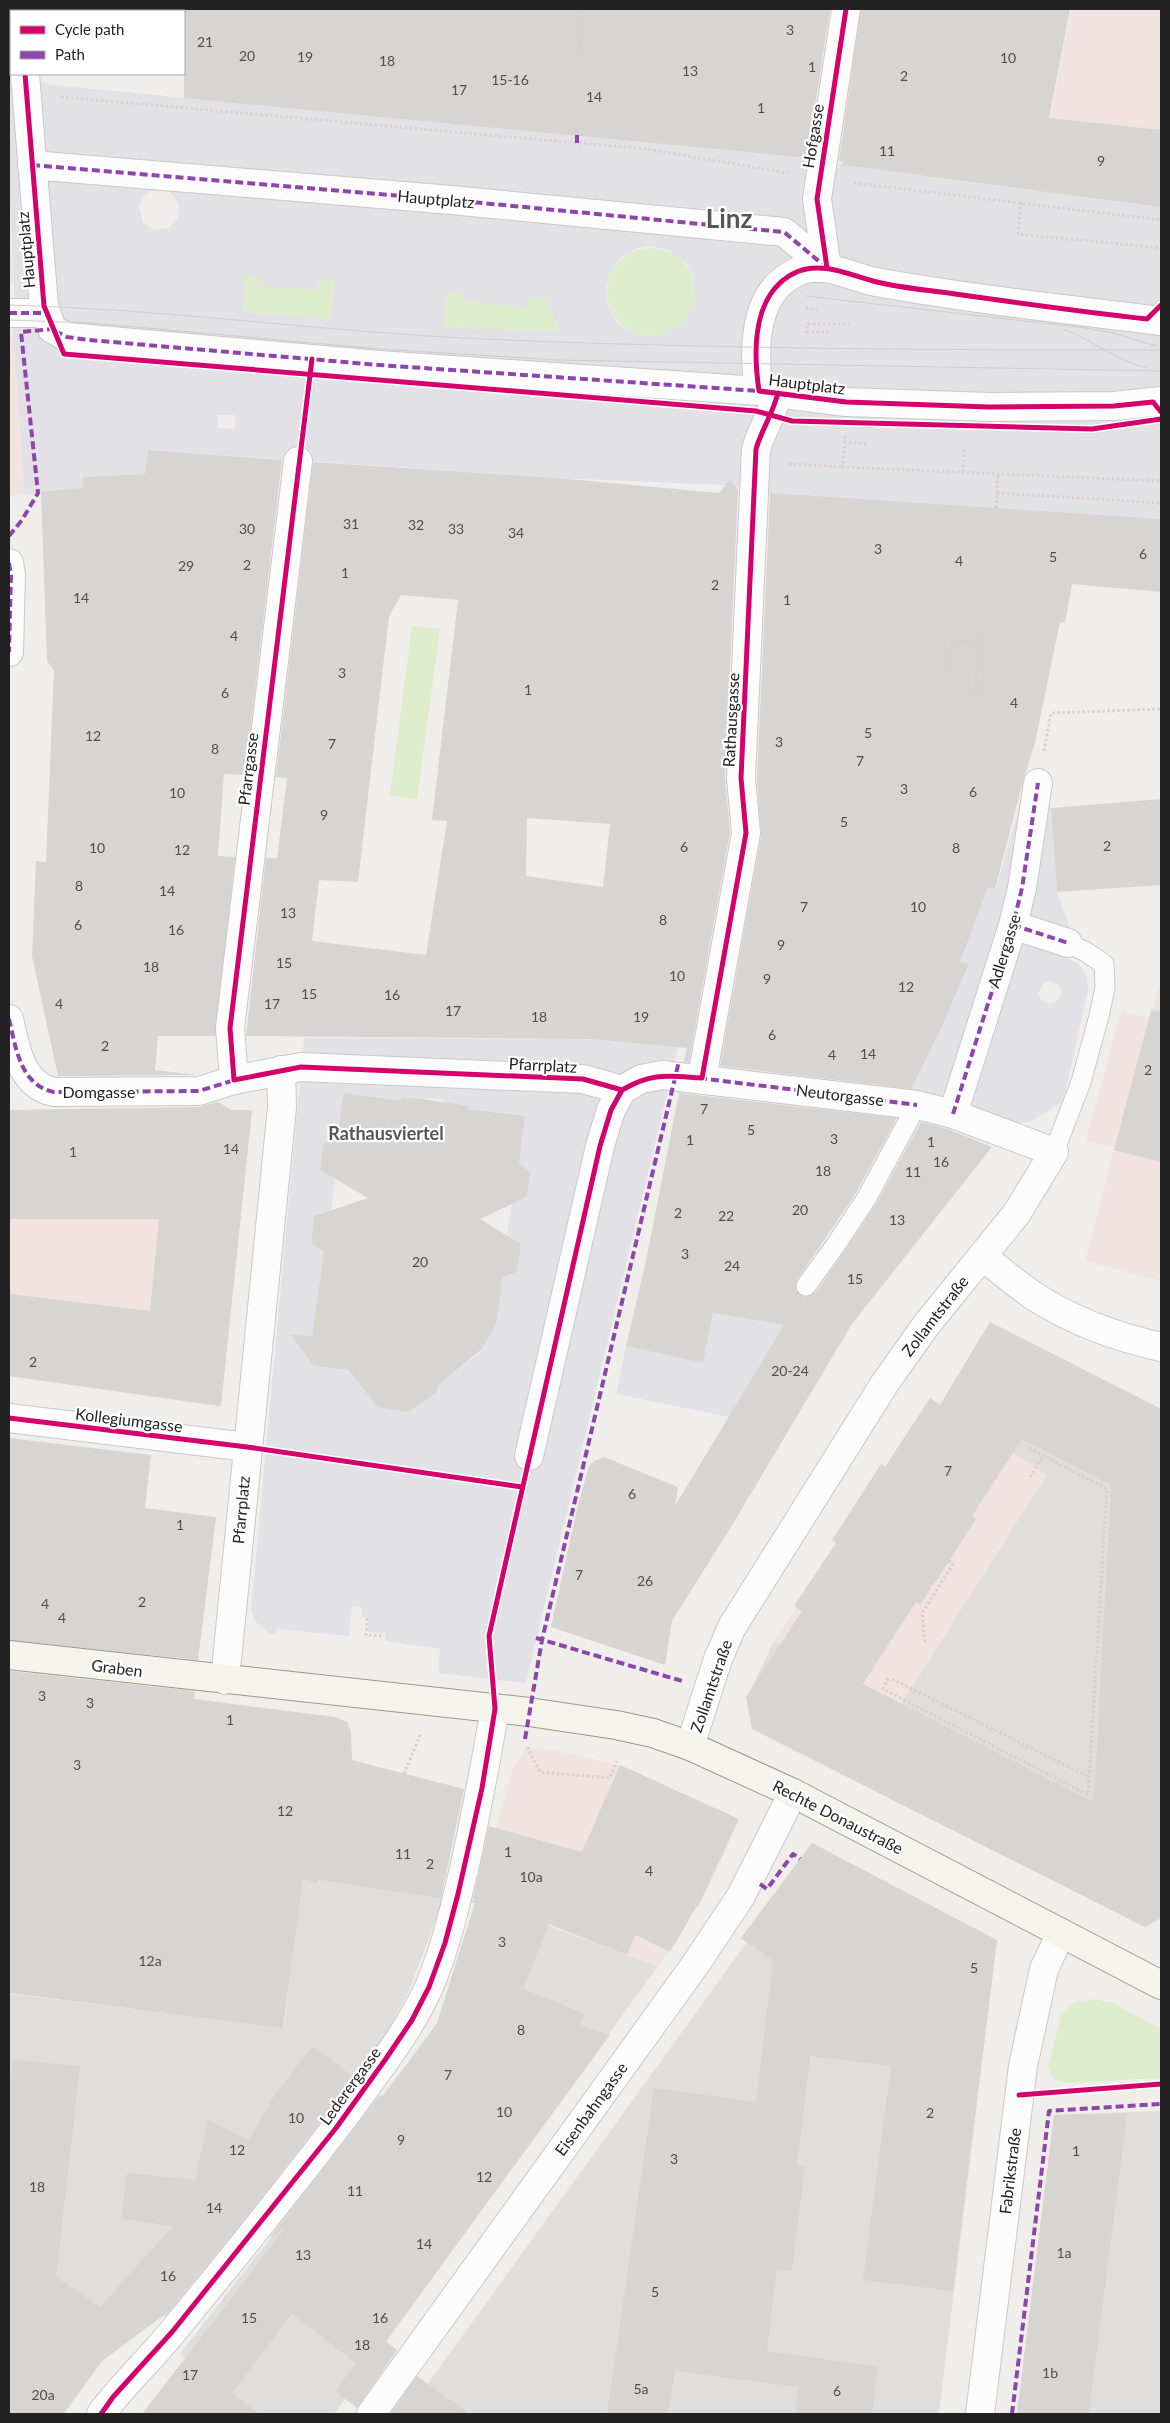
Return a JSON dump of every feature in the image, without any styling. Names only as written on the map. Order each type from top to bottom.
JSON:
[{"type":"main road","name":"Graben","points":[[9,1655],[225,1680]]},
{"type":"main road","points":[[225,1680],[494,1709]]},
{"type":"main road","name":"Rechte Donaustraße","points":[[494,1709],[616,1725],[653,1733],[690,1746],[793,1793],[1161,1985]]},
{"type":"street","name":"Hofgasse","points":[[827,268],[817,199],[846,9]]},
{"type":"street","name":"Hauptplatz","points":[[25,76],[45,314],[52,329],[67,336],[89,340],[379,365],[769,392],[846,402],[989,407],[1114,406],[1161,401]]},
{"type":"street","name":"Hauptplatz","points":[[32,165],[451,200],[784,232],[827,268]]},
{"type":"street","name":"Hauptplatz","points":[[769,392],[755,364],[758,323],[769,298],[783,281],[800,271],[827,268],[875,281],[1051,308],[1161,321]]},
{"type":"street","points":[[9,313],[45,314]]},
{"type":"street","name":"Rathausgasse","points":[[702,1078],[746,834],[741,778],[755,463],[758,442],[763,428],[772,415],[769,392]]},
{"type":"street","name":"Pfarrgasse","points":[[234,1080],[230,1028],[298,461]]},
{"type":"street","points":[[9,563],[11,575],[9,652]]},
{"type":"street","name":"Adlergasse","points":[[953,1114],[1013,925],[1022,888],[1038,783]]},
{"type":"street","name":"Zollamtstraße","points":[[1013,925],[1068,943]]},
{"type":"street","name":"Domgasse","points":[[9,1019],[20,1063],[34,1084],[44,1090],[54,1092],[199,1091],[234,1080]]},
{"type":"street","name":"Pfarrplatz","points":[[234,1080],[301,1067],[584,1079],[622,1090]]},
{"type":"street","name":"Pfarrplatz","points":[[225,1680],[282,1107],[281,1070]]},
{"type":"street","name":"Neutorgasse","points":[[622,1090],[642,1079],[662,1075],[702,1078],[917,1105],[953,1114],[1054,1152]]},
{"type":"street","points":[[529,1456],[600,1146],[611,1110],[622,1090]]},
{"type":"street","name":"Zollamtstraße","points":[[690,1746],[718,1659],[732,1627],[885,1383],[927,1324],[1017,1214],[1054,1152]]},
{"type":"street","points":[[982,1256],[1034,1296],[1063,1313],[1104,1331],[1161,1347]]},
{"type":"street","name":"Kollegiumgasse","points":[[9,1418],[247,1446]]},
{"type":"street","name":"Lederergasse","points":[[101,2414],[113,2397],[172,2332],[336,2128],[386,2060],[412,2020],[429,1987],[445,1943],[458,1894],[482,1788],[494,1709]]},
{"type":"street","name":"Eisenbahngasse","points":[[371,2414],[695,1965],[741,1896],[793,1793]]},
{"type":"street","name":"Fabrikstraße","points":[[980,2414],[1019,2095],[1044,1969],[1061,1932]]},
{"type":"lane","name":"Zollamtstraße","points":[[1054,1152],[1081,1082],[1105,988],[1104,964],[1068,943]]},
{"type":"lane","points":[[806,1286],[866,1199],[917,1105]]},
{"type":"path","points":[[580,58],[582,9]]},
{"type":"path","points":[[56,96],[646,149],[819,179],[1161,220]]},
{"type":"path","points":[[1021,202],[1018,234],[1161,248]]},
{"type":"path","points":[[829,332],[807,332],[808,324],[849,324]]},
{"type":"path","points":[[843,467],[846,402]]},
{"type":"path","points":[[844,442],[868,444]]},
{"type":"path","points":[[963,472],[964,449]]},
{"type":"path","points":[[755,463],[1161,481]]},
{"type":"path","points":[[996,508],[998,474]]},
{"type":"path","points":[[997,493],[1161,503]]},
{"type":"path","points":[[981,633],[975,690],[986,693]]},
{"type":"path","points":[[941,669],[950,669],[952,641],[980,642]]},
{"type":"path","points":[[1051,713],[1161,709]]},
{"type":"path","points":[[1027,1447],[1108,1489],[1088,1795],[883,1689],[890,1679],[1089,1777]]},
{"type":"path","points":[[1030,1477],[1044,1455]]},
{"type":"path","points":[[563,1550],[569,1551]]},
{"type":"path","points":[[925,1642],[922,1613],[953,1564],[949,1561]]},
{"type":"path","points":[[548,1613],[554,1614]]},
{"type":"path","points":[[367,1618],[366,1634],[383,1636]]},
{"type":"path","points":[[404,1774],[424,1728]]},
{"type":"path","points":[[530,1755],[540,1772],[610,1778],[619,1757]]},
{"type":"path","points":[[1019,2095],[1161,2084]]},
{"type":"shaded area","points":[[1071,9],[1161,9],[1161,207],[1036,192]]},
{"type":"shaded area","points":[[9,72],[10,75],[19,75],[52,85],[804,158],[937,178],[1161,207],[1161,519],[764,493],[726,485],[557,478],[148,450],[145,474],[83,477],[82,488],[25,495],[13,332],[14,284],[9,182]],"holes":[[[151,191],[170,192],[176,199],[179,207],[177,219],[169,228],[156,230],[143,223],[139,206],[144,196]],[[652,246],[668,250],[686,263],[693,276],[695,289],[694,303],[683,323],[665,334],[652,336],[639,335],[616,321],[608,305],[606,288],[610,274],[620,259],[637,248]],[[246,275],[260,277],[260,285],[318,290],[319,279],[335,281],[331,319],[243,312]],[[447,291],[462,293],[462,300],[530,308],[530,298],[546,298],[560,332],[444,327]],[[218,415],[235,415],[235,429],[217,428]]]},
{"type":"shaded area","points":[[9,188],[13,283],[9,283]]},
{"type":"shaded area","points":[[14,335],[26,493],[9,497],[9,336]]},
{"type":"shaded area","points":[[1027,779],[1038,783],[1051,808],[1057,892],[1071,931],[1066,958],[1079,964],[1087,976],[1088,991],[1066,1089],[1061,1103],[1032,1121],[1013,1124],[908,1094],[939,1033],[969,965],[960,962],[988,887],[996,888]],"holes":[[[1050,981],[1059,985],[1062,992],[1057,1001],[1050,1004],[1041,1000],[1038,993],[1043,984]]]},
{"type":"shaded area","points":[[1161,981],[1161,1281],[1085,1261],[1114,1148],[1086,1141],[1121,1011],[1149,1019]]},
{"type":"shaded area","points":[[304,1038],[590,1039],[678,1047],[526,1683],[438,1673],[440,1649],[385,1641],[386,1634],[368,1632],[369,1618],[362,1617],[362,1607],[352,1606],[349,1636],[277,1629],[276,1635],[270,1634],[255,1621],[251,1609]],"holes":[[[344,1094],[401,1101],[401,1098],[445,1100],[445,1103],[467,1106],[467,1109],[525,1116],[519,1163],[530,1172],[527,1197],[512,1204],[507,1235],[521,1244],[517,1272],[503,1277],[495,1326],[490,1326],[490,1335],[480,1353],[454,1372],[440,1370],[436,1393],[412,1409],[375,1404],[356,1380],[358,1371],[314,1366],[309,1355],[304,1354],[306,1336],[312,1336],[324,1252],[311,1243],[314,1216],[331,1210],[335,1179],[320,1170],[323,1145],[338,1138]]]},
{"type":"shaded area","points":[[9,1110],[252,1111],[220,1407],[9,1376]]},
{"type":"shaded area","points":[[713,1313],[784,1325],[729,1417],[616,1394],[626,1346],[703,1363]]},
{"type":"shaded area","points":[[990,1322],[1161,1409],[1161,1918],[1145,1927],[752,1729],[747,1697],[774,1641],[894,1715],[1046,1475],[940,1405]]},
{"type":"shaded area","points":[[930,1398],[1047,1475],[894,1715],[774,1641]]},
{"type":"shaded area","points":[[527,1747],[557,1751],[619,1765],[739,1819],[707,1890],[658,1966],[476,1900],[512,1771]]},
{"type":"shaded area","points":[[812,1843],[997,1941],[939,2414],[406,2414],[747,1942],[741,1938]]},
{"type":"shaded area","points":[[302,1878],[445,1897],[407,1995],[360,2081],[168,2320],[164,2315],[105,2357],[64,2414],[9,2414],[9,1994],[284,2027]]},
{"type":"shaded area","points":[[476,1900],[658,1966],[334,2414],[142,2414],[186,2358],[180,2354],[438,2024]]},
{"type":"shaded area","points":[[1161,2111],[1161,2414],[1017,2414],[1054,2115]]},
{"type":"green space","points":[[642,248],[660,248],[676,255],[688,267],[695,283],[695,301],[688,317],[676,329],[660,336],[642,336],[626,329],[614,317],[607,301],[607,283],[614,267],[626,255]]},
{"type":"green space","points":[[246,275],[260,277],[260,284],[318,290],[319,279],[335,281],[331,319],[243,312]]},
{"type":"green space","points":[[447,291],[462,293],[463,300],[530,308],[530,298],[546,298],[560,332],[444,327]]},
{"type":"green space","points":[[412,626],[440,629],[417,799],[390,795]]},
{"type":"green space","points":[[1095,1999],[1113,2003],[1161,2029],[1161,2078],[1067,2083],[1053,2079],[1048,2067],[1061,2015],[1075,2002]]},
{"type":"building","points":[[830,9],[807,158],[184,98],[184,10]]},
{"type":"building","points":[[861,9],[1070,9],[1049,118],[1161,130],[1161,207],[842,165],[843,162],[839,161]]},
{"type":"building","points":[[148,450],[282,460],[245,775],[224,774],[218,856],[235,857],[215,1036],[158,1036],[155,1070],[197,1075],[58,1076],[32,956],[36,861],[46,862],[54,670],[47,661],[41,492],[82,488],[83,477],[145,474]]},
{"type":"building","points":[[313,462],[557,478],[719,493],[730,480],[738,490],[725,777],[730,832],[689,1062],[684,1062],[687,1048],[590,1039],[246,1036],[266,858],[277,858],[287,778],[276,777]],"holes":[[[401,595],[458,600],[432,820],[447,821],[426,955],[312,941],[319,880],[358,882],[389,616]],[[527,818],[610,824],[603,887],[526,876]]]},
{"type":"building","points":[[770,493],[1161,519],[1161,592],[1072,584],[1065,623],[1060,622],[1035,743],[1023,781],[995,889],[988,887],[960,962],[969,964],[939,1033],[911,1089],[720,1066],[761,836],[757,778]]},
{"type":"building","points":[[1161,799],[1161,885],[1057,892],[1051,808]]},
{"type":"building","points":[[1151,1010],[1161,1011],[1161,1162],[1114,1150]]},
{"type":"building","points":[[344,1093],[401,1101],[401,1098],[423,1099],[468,1106],[467,1109],[525,1116],[519,1163],[530,1172],[527,1197],[480,1219],[521,1244],[517,1272],[503,1277],[496,1324],[482,1349],[438,1385],[436,1393],[408,1412],[377,1407],[349,1370],[314,1366],[291,1335],[312,1336],[324,1252],[311,1243],[314,1216],[368,1198],[320,1170],[323,1144],[337,1139]]},
{"type":"building","points":[[679,1093],[897,1118],[856,1193],[797,1280],[796,1290],[804,1297],[815,1293],[844,1252],[876,1204],[921,1122],[948,1129],[992,1147],[852,1324],[734,1522],[672,1621],[665,1665],[551,1627],[577,1509],[589,1466],[594,1461],[604,1457],[678,1487],[675,1506],[784,1325],[713,1313],[703,1363],[626,1346],[646,1261]]},
{"type":"building","points":[[218,1102],[232,1110],[252,1110],[221,1406],[9,1376],[9,1294],[150,1311],[159,1219],[9,1219],[9,1110],[199,1107]]},
{"type":"building","points":[[990,1322],[1161,1409],[1161,1918],[1145,1927],[752,1729],[746,1697],[802,1611],[794,1606],[836,1543],[832,1540],[881,1464],[885,1467],[930,1398],[940,1405]],"holes":[[[1022,1439],[1111,1485],[1094,1802],[863,1684],[916,1602],[920,1605],[949,1561],[976,1519],[972,1516]]]},
{"type":"building","points":[[9,1438],[151,1455],[145,1508],[216,1517],[198,1660],[9,1640]]},
{"type":"building","points":[[9,1671],[195,1691],[194,1699],[335,1717],[347,1722],[351,1732],[352,1760],[464,1789],[441,1898],[318,1880],[317,1883],[303,1879],[283,2028],[9,1993]]},
{"type":"building","points":[[620,1765],[739,1819],[698,1907],[670,1952],[635,1935],[627,1955],[549,1924],[523,1989],[585,2014],[580,2025],[610,2035],[386,2341],[397,2350],[357,2408],[335,2391],[356,2363],[292,2314],[232,2393],[260,2414],[142,2414],[286,2227],[269,2238],[380,2095],[383,2097],[437,2023],[475,1903],[472,1903],[489,1826],[582,1852]]},
{"type":"building","points":[[812,1843],[997,1940],[953,2291],[863,2280],[891,2066],[810,2056],[797,2166],[805,2167],[792,2271],[777,2269],[767,2351],[878,2367],[872,2414],[795,2414],[799,2387],[675,2371],[668,2414],[607,2414],[654,2088],[756,2102],[773,1961],[741,1938]]},
{"type":"building","points":[[312,2046],[354,2077],[273,2183],[169,2311],[101,2362],[63,2414],[9,2414],[9,2096],[13,2060],[80,2066],[56,2277],[100,2307],[173,2226],[121,2219],[127,2173],[195,2180],[208,2120],[249,2140],[274,2096]]},
{"type":"building","points":[[1127,2113],[1089,2414],[1017,2414],[1054,2115]]},
{"type":"building","points":[[417,2376],[470,2414],[390,2414]]},
{"type":"tram line","points":[[806,296],[1086,328],[1113,333],[1157,346]]},
{"type":"tram line","points":[[9,305],[128,311],[424,336],[483,339],[652,345],[822,348],[1161,350]]},
{"type":"tram line","points":[[9,320],[91,323],[380,349],[558,360],[1161,371]]},
{"type":"tram line","points":[[1065,330],[1125,361],[1146,368]]},
{"type":"marked path","points":[[577,135],[577,143]]},
{"type":"marked path","points":[[32,165],[451,200],[784,232],[827,268]]},
{"type":"marked path","points":[[9,313],[45,313]]},
{"type":"marked path","points":[[9,536],[22,520],[38,493],[21,332],[52,329]]},
{"type":"marked path","points":[[55,331],[67,337],[89,340],[379,365],[759,391]]},
{"type":"marked path","points":[[9,563],[11,575],[9,652]]},
{"type":"marked path","points":[[953,1114],[1013,925],[1022,888],[1038,783]]},
{"type":"marked path","points":[[1013,925],[1068,943]]},
{"type":"marked path","points":[[9,1019],[21,1064],[34,1082],[54,1092],[199,1091],[238,1079]]},
{"type":"marked path","points":[[525,1739],[542,1640],[679,1061]]},
{"type":"marked path","points":[[699,1078],[917,1105]]},
{"type":"marked path","points":[[536,1638],[682,1681]]},
{"type":"marked path","points":[[760,1884],[767,1889],[793,1854],[800,1859]]},
{"type":"marked path","points":[[1012,2414],[1049,2111],[1161,2104]]},
{"type":"cycle path","points":[[827,268],[817,199],[846,9]]},
{"type":"cycle path","points":[[25,75],[44,306],[64,354],[756,411],[792,421],[1092,429],[1161,419]]},
{"type":"cycle path","points":[[1161,305],[1147,319],[903,287],[873,281],[836,270],[808,269],[799,271],[784,280],[772,292],[764,307],[759,323],[756,358],[759,391],[846,402],[989,407],[1114,406],[1153,402],[1161,412]]},
{"type":"cycle path","points":[[312,359],[230,1028],[234,1080],[301,1067],[583,1079],[622,1090]]},
{"type":"cycle path","points":[[622,1090],[643,1080],[661,1076],[702,1078],[746,833],[741,778],[756,449],[778,393]]},
{"type":"cycle path","points":[[101,2414],[113,2397],[172,2332],[336,2128],[412,2020],[429,1987],[445,1943],[482,1788],[495,1709],[489,1636],[600,1146],[611,1110],[622,1090]]},
{"type":"cycle path","points":[[9,1418],[247,1447],[522,1487]]},
{"type":"cycle path","points":[[1019,2095],[1161,2084]]},
{"type":"district","name":"Linz","points":[[729,219]]},
{"type":"district","name":"Rathausviertel","points":[[386,1134]]}]
